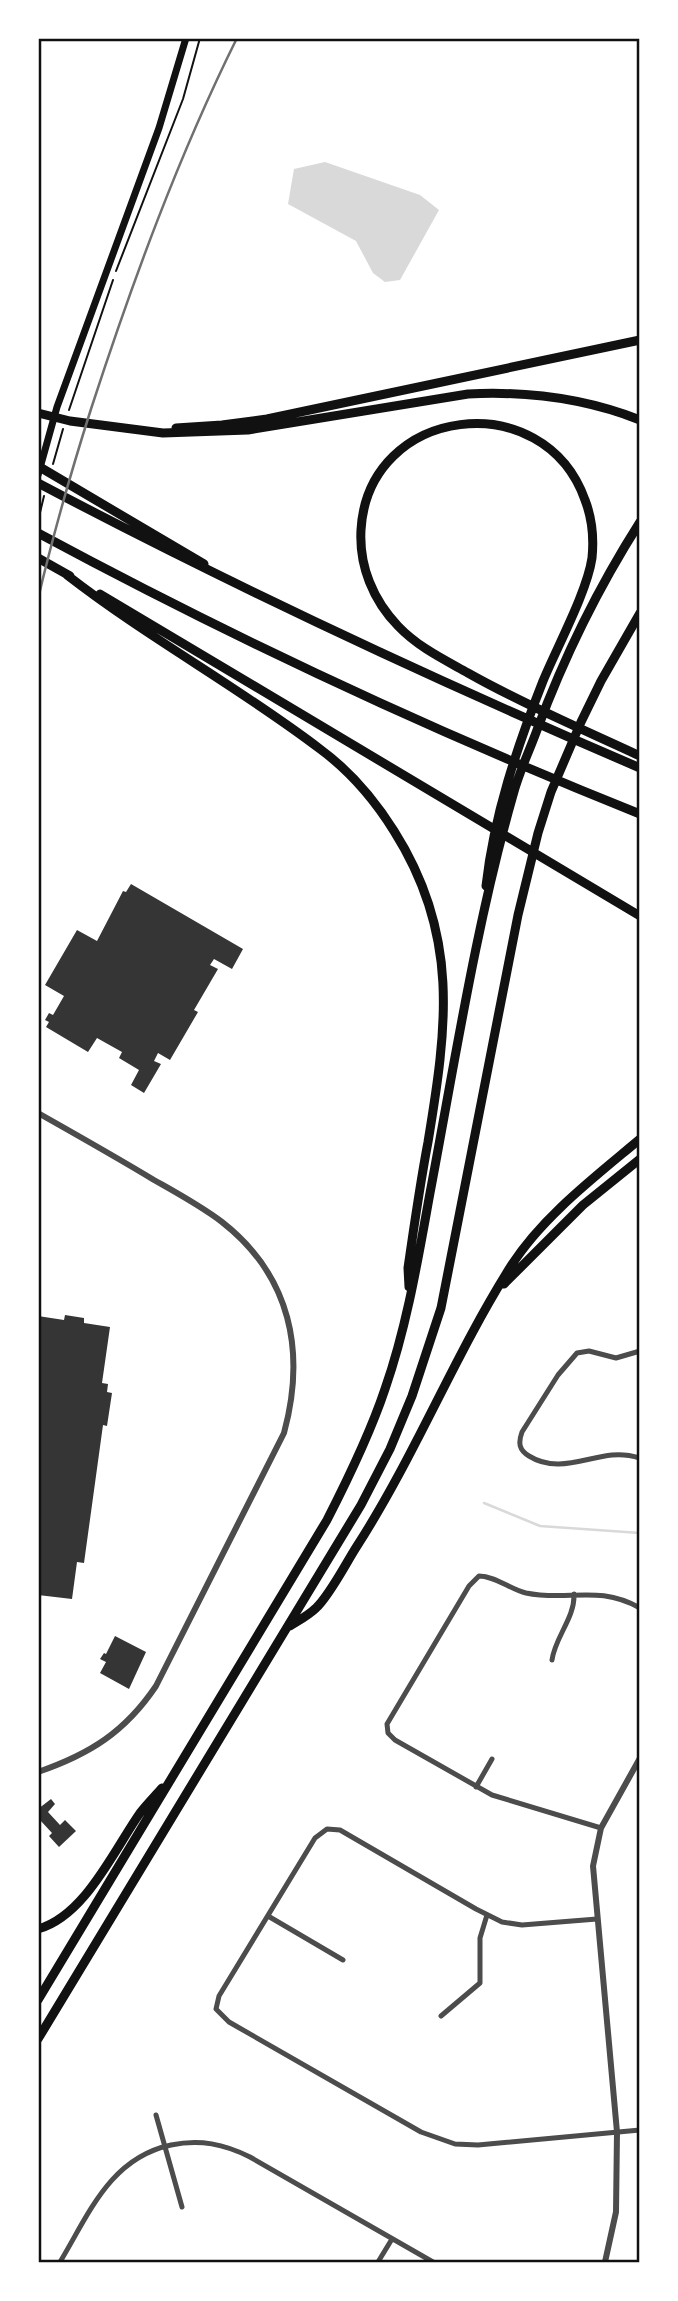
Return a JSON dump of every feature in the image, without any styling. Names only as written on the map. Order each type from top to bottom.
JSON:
[{"type":"highway","points":[[38,414],[136,428],[222,425],[267,419],[639,340]]},
{"type":"highway","points":[[136,428],[163,433],[248,430],[418,401],[500,392],[573,400],[639,420]]},
{"type":"highway","points":[[481,933],[490,854],[500,806],[539,690],[589,568],[592,534],[589,510],[570,469],[549,448],[529,435],[507,427],[489,423],[452,425],[433,430],[398,451],[369,491],[362,514],[361,561],[381,605],[398,626],[425,649],[501,691],[616,746],[639,756]]},
{"type":"highway","points":[[38,466],[184,550],[235,584]]},
{"type":"highway","points":[[38,483],[235,584],[495,706],[639,768]]},
{"type":"highway","points":[[38,2000],[327,1520],[351,1473],[386,1389],[410,1300],[481,933],[500,845],[519,776],[558,678],[597,595],[639,522]]},
{"type":"highway","points":[[38,533],[240,636],[478,746],[639,814]]},
{"type":"highway","points":[[38,558],[639,916]]},
{"type":"highway","points":[[67,575],[116,612],[271,713],[323,751],[377,804],[410,856],[430,909],[441,950],[444,1002],[439,1074],[408,1268],[410,1300]]},
{"type":"highway","points":[[38,2039],[361,1504],[412,1396],[441,1308],[529,864],[551,792],[575,734],[639,613]]},
{"type":"highway","points":[[286,1629],[317,1607],[372,1522],[408,1459],[469,1337],[513,1262],[585,1185],[639,1139]]},
{"type":"highway","points":[[493,1295],[583,1205],[639,1159]]},
{"type":"highway","points":[[38,1929],[52,1924],[77,1903],[141,1811],[178,1768]]},
{"type":"main road","points":[[38,475],[57,407],[159,128],[186,38]]},
{"type":"street","points":[[38,1113],[182,1196],[223,1223],[240,1238],[265,1267],[283,1303],[291,1331],[295,1366],[294,1388],[284,1433],[178,1647],[144,1705],[121,1728],[77,1758],[38,1772]]},
{"type":"street","points":[[639,1350],[616,1358],[581,1351],[571,1358],[522,1432],[520,1445],[528,1455],[550,1464],[570,1464],[613,1455],[639,1458]]},
{"type":"street","points":[[601,1828],[510,1802],[476,1787],[395,1740],[386,1729],[391,1713],[469,1586],[479,1576],[530,1594],[604,1594],[639,1608]]},
{"type":"street","points":[[552,1660],[555,1642],[573,1607],[574,1594]]},
{"type":"street","points":[[605,2263],[616,2213],[617,2132],[593,1866],[601,1828],[639,1758]]},
{"type":"street","points":[[476,1787],[492,1759]]},
{"type":"street","points":[[597,1919],[522,1925],[502,1922],[340,1830],[327,1829],[315,1839],[219,1996],[216,2009],[229,2022],[434,2138],[455,2144],[478,2145],[639,2130]]},
{"type":"street","points":[[441,2016],[480,1983],[480,1938],[487,1915]]},
{"type":"street","points":[[268,1916],[343,1960]]},
{"type":"street","points":[[156,2115],[182,2207]]},
{"type":"street","points":[[60,2263],[98,2199],[116,2175],[142,2154],[165,2146],[197,2141],[230,2148],[250,2157],[432,2263]]},
{"type":"street","points":[[378,2263],[392,2239]]},
{"type":"path","points":[[69,408],[113,277],[183,99],[200,38]]},
{"type":"shaded area","points":[[325,162],[420,195],[439,210],[400,280],[385,282],[373,273],[356,241],[288,204],[294,169]]},
{"type":"building","points":[[131,884],[243,949],[232,969],[214,959],[210,965],[218,969],[194,1010],[198,1012],[170,1060],[158,1053],[154,1061],[161,1064],[144,1093],[131,1085],[139,1070],[119,1058],[122,1052],[97,1038],[88,1052],[46,1027],[49,1022],[45,1020],[49,1013],[53,1015],[64,996],[45,985],[77,930],[97,941],[123,891],[126,892]]},
{"type":"building","points":[[65,1315],[84,1318],[84,1323],[110,1327],[102,1383],[108,1384],[107,1392],[112,1393],[107,1426],[103,1425],[84,1563],[77,1562],[72,1599],[38,1595],[38,1316],[64,1320]]},
{"type":"building","points":[[115,1636],[146,1652],[129,1689],[100,1673],[106,1662],[100,1659],[106,1654]]},
{"type":"building","points":[[51,1799],[55,1804],[48,1812],[60,1825],[65,1820],[76,1831],[59,1847],[49,1836],[52,1833],[40,1820],[38,1822],[38,1809]]},
{"type":"waterway","points":[[484,1503],[540,1526],[640,1533]]},
{"type":"railway","points":[[38,599],[76,456],[123,315],[176,174],[237,38]]}]
